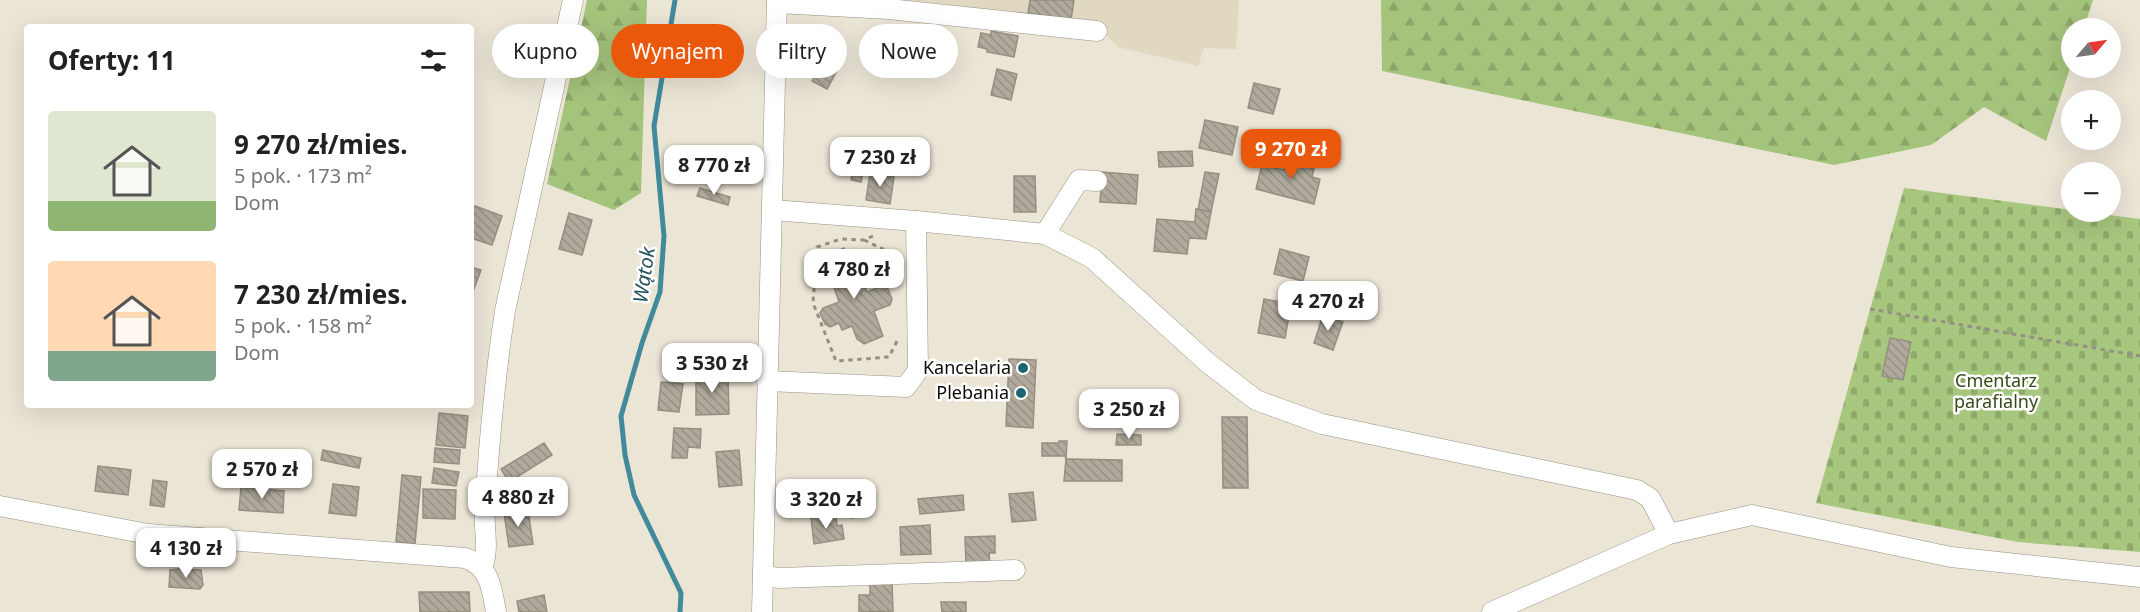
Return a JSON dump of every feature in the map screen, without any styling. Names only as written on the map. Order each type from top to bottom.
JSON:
[{"type":"street","points":[[482,567],[486,559],[484,510],[502,334],[542,135],[573,0]]},
{"type":"street","points":[[762,612],[777,1],[845,3],[1097,31]]},
{"type":"street","points":[[1045,234],[1079,180],[1097,181]]},
{"type":"street","points":[[772,210],[916,220],[1045,234],[1092,258],[1208,363],[1256,400],[1322,424],[1637,490],[1650,498],[1669,534]]},
{"type":"street","points":[[767,381],[836,376],[906,387],[918,370],[916,220]]},
{"type":"street","points":[[0,506],[148,534],[465,558],[482,567],[487,574],[496,612]]},
{"type":"street","points":[[1492,612],[1669,534],[1752,515],[1951,557],[2140,577]]},
{"type":"street","points":[[763,576],[780,578],[1015,570]]},
{"type":"path","points":[[899,286],[898,275],[883,249],[864,240],[841,239],[817,247],[813,303],[836,361],[889,357],[902,331]]},
{"type":"path","points":[[1870,309],[2140,356]]},
{"type":"shaded area","points":[[871,0],[1239,0],[1236,49],[1204,48],[1198,66],[1118,47],[1100,29]]},
{"type":"green space","points":[[587,0],[647,0],[646,24],[611,24],[611,78],[645,78],[641,193],[614,210],[547,184],[570,78],[599,78],[599,24],[582,24]]},
{"type":"green space","points":[[1381,0],[2093,0],[2087,18],[2061,18],[2061,78],[2067,78],[2046,141],[1984,107],[1931,145],[1834,165],[1382,71]]},
{"type":"green space","name":"Cmentarz parafialny","points":[[1904,188],[2061,209],[2061,222],[2121,222],[2121,217],[2140,219],[2140,552],[2018,542],[1816,503]]},
{"type":"building","points":[[1030,0],[1074,0],[1071,20],[1028,13]]},
{"type":"building","points":[[991,31],[1018,36],[1014,57],[987,52],[987,49],[978,47],[981,33],[991,35]]},
{"type":"building","points":[[997,69],[1017,74],[1011,100],[991,95]]},
{"type":"building","points":[[814,78],[833,78],[827,89],[812,81]]},
{"type":"building","points":[[1254,83],[1280,89],[1273,114],[1248,108]]},
{"type":"building","points":[[1205,120],[1238,127],[1232,155],[1199,148]]},
{"type":"building","points":[[711,149],[737,153],[733,183],[707,179]]},
{"type":"building","points":[[1192,151],[1193,166],[1159,167],[1158,152]]},
{"type":"building","points":[[855,152],[866,154],[861,182],[851,180]]},
{"type":"building","points":[[1287,156],[1315,163],[1312,177],[1320,179],[1314,204],[1256,189],[1262,165],[1284,170]]},
{"type":"building","points":[[1102,172],[1138,175],[1136,204],[1100,202]]},
{"type":"building","points":[[1205,172],[1219,174],[1211,212],[1198,210]]},
{"type":"building","points":[[870,173],[894,177],[890,204],[866,200]]},
{"type":"building","points":[[1014,176],[1035,176],[1036,212],[1014,212]]},
{"type":"building","points":[[700,188],[730,197],[728,205],[697,196]]},
{"type":"building","points":[[475,206],[502,216],[492,245],[474,239]]},
{"type":"building","points":[[1196,209],[1211,212],[1206,239],[1189,238],[1187,254],[1154,251],[1157,219],[1195,222]]},
{"type":"building","points":[[569,213],[592,220],[582,255],[559,249]]},
{"type":"building","points":[[844,248],[853,269],[858,267],[867,292],[882,286],[888,289],[892,299],[890,305],[874,311],[883,336],[864,344],[857,339],[852,326],[842,330],[839,323],[830,327],[825,324],[820,313],[823,308],[839,302],[824,257]]},
{"type":"building","points":[[1280,249],[1309,257],[1303,281],[1274,274]]},
{"type":"building","points":[[474,268],[481,270],[474,289]]},
{"type":"building","points":[[1264,299],[1291,304],[1285,338],[1258,333]]},
{"type":"building","points":[[1323,315],[1343,322],[1333,350],[1314,343]]},
{"type":"building","points":[[1890,338],[1911,342],[1903,380],[1882,376]]},
{"type":"building","name":"Plebania","points":[[1009,359],[1036,360],[1033,428],[1006,426]]},
{"type":"building","points":[[696,371],[714,371],[714,376],[728,376],[729,414],[696,415]]},
{"type":"building","points":[[661,382],[683,384],[679,412],[658,410]]},
{"type":"building","points":[[439,413],[468,416],[465,448],[436,445]]},
{"type":"building","points":[[1222,417],[1247,417],[1248,488],[1223,488]]},
{"type":"building","points":[[674,428],[701,429],[700,448],[688,447],[687,458],[672,458]]},
{"type":"building","points":[[1117,434],[1141,435],[1141,445],[1116,445]]},
{"type":"building","points":[[1059,441],[1067,441],[1066,459],[1065,456],[1042,456],[1042,443],[1059,443]]},
{"type":"building","points":[[544,443],[552,455],[509,482],[501,469]]},
{"type":"building","points":[[435,448],[460,450],[459,464],[434,462]]},
{"type":"building","points":[[323,450],[361,458],[359,468],[321,460]]},
{"type":"building","points":[[739,450],[742,485],[719,487],[716,452]]},
{"type":"building","points":[[1066,459],[1122,460],[1122,481],[1064,481]]},
{"type":"building","points":[[98,466],[131,470],[128,495],[95,491]]},
{"type":"building","points":[[434,468],[459,472],[456,486],[432,483]]},
{"type":"building","points":[[402,475],[421,477],[415,544],[396,542]]},
{"type":"building","points":[[153,480],[167,482],[164,507],[150,505]]},
{"type":"building","points":[[333,484],[359,487],[356,516],[329,513]]},
{"type":"building","points":[[241,487],[284,491],[283,513],[239,510]]},
{"type":"building","points":[[423,489],[456,490],[455,519],[423,518]]},
{"type":"building","points":[[1033,492],[1036,520],[1012,522],[1009,494]]},
{"type":"building","points":[[963,495],[964,510],[920,514],[918,499]]},
{"type":"building","points":[[863,502],[865,516],[851,518],[849,504]]},
{"type":"building","points":[[528,510],[533,544],[509,547],[504,513]]},
{"type":"building","points":[[836,515],[837,526],[842,525],[844,539],[814,544],[811,518]]},
{"type":"building","points":[[930,525],[931,554],[901,555],[900,527]]},
{"type":"building","points":[[995,536],[995,553],[989,553],[990,564],[966,564],[965,537]]},
{"type":"building","points":[[170,570],[201,570],[203,585],[200,589],[169,587]]},
{"type":"building","points":[[892,582],[893,611],[859,612],[859,595],[870,595],[870,583]]},
{"type":"building","points":[[419,592],[469,592],[470,612],[420,612]]},
{"type":"building","points":[[544,595],[547,612],[519,612],[517,601]]},
{"type":"building","points":[[941,602],[966,602],[966,612],[942,612]]},
{"type":"waterway","name":"Wątok","points":[[675,0],[654,126],[664,236],[660,292],[642,343],[621,416],[625,455],[634,495],[681,593],[680,612]]},
{"type":"place","name":"Kancelaria","points":[[1023,368]]},
{"type":"place","name":"Plebania","points":[[1021,393]]}]
